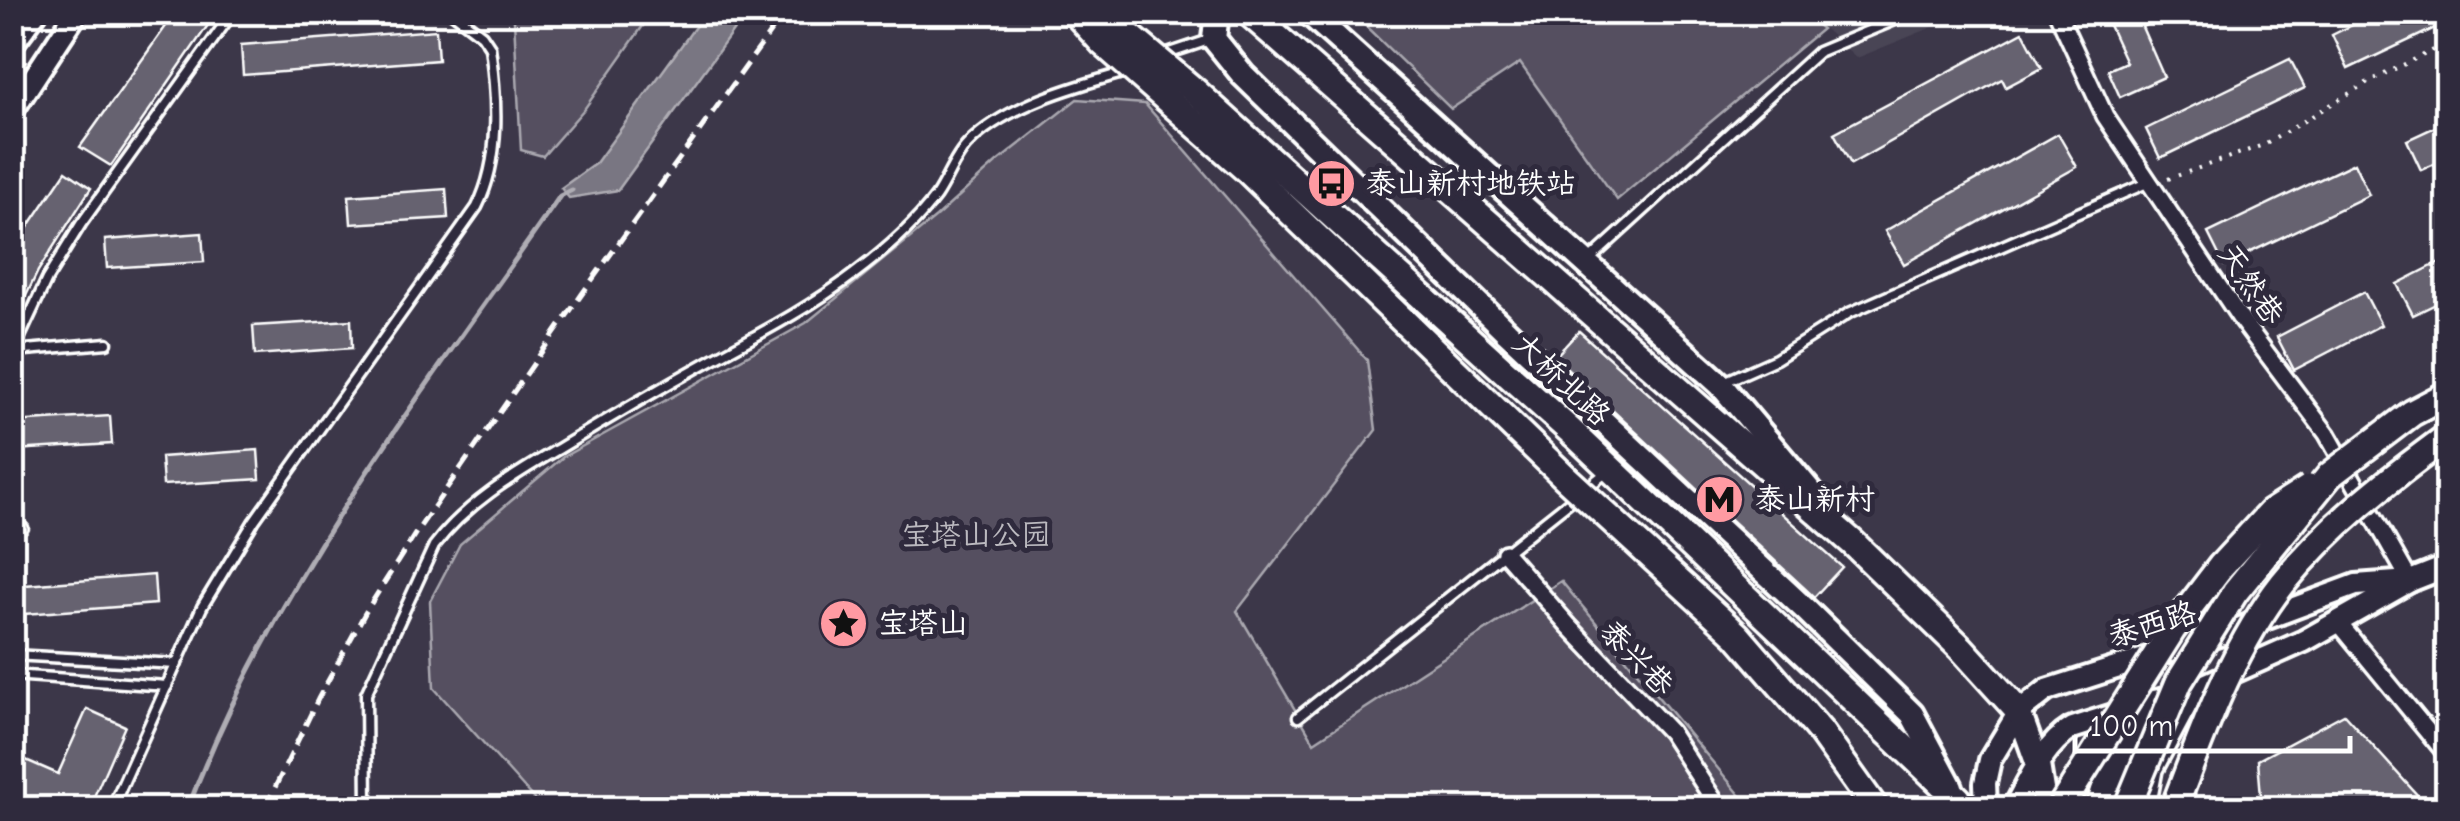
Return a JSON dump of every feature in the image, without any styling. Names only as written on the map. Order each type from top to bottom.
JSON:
[{"type":"highway","points":[[1075,12],[1103,43],[1246,169],[1566,478],[1737,635],[1820,731],[1875,808]]},
{"type":"highway","name":"大桥北路","points":[[1101,12],[1283,169],[1611,468],[1961,804]]},
{"type":"highway","points":[[1248,12],[1852,542],[1961,648],[2019,712]]},
{"type":"highway","points":[[2060,808],[2172,630],[2221,566],[2270,514],[2381,434],[2448,394]]},
{"type":"highway","points":[[2174,808],[2237,660],[2281,586],[2344,516],[2448,436]]},
{"type":"highway","points":[[2127,808],[2179,682],[2234,592],[2330,474]]},
{"type":"highway","points":[[2100,808],[2102,794],[2120,760],[2156,703]]},
{"type":"main road","points":[[12,111],[77,12]]},
{"type":"main road","points":[[1308,12],[1720,384],[1852,542]]},
{"type":"main road","points":[[1219,26],[1277,110],[1912,714],[1961,804]]},
{"type":"main road","name":"泰西路","points":[[2014,808],[2038,764],[2058,737],[2072,728],[2198,688],[2338,622],[2410,581],[2448,566]]},
{"type":"main road","name":"泰西路","points":[[1986,808],[1985,783],[1990,760],[2019,712],[2047,690],[2235,630],[2356,586],[2410,581]]},
{"type":"main road","points":[[2019,712],[2038,764],[2045,808]]},
{"type":"street","name":"天然巷","points":[[2056,12],[2104,116],[2240,318],[2328,434],[2410,581]]},
{"type":"street","name":"泰兴巷","points":[[1505,553],[1670,732],[1719,808]]},
{"type":"street","points":[[2338,622],[2448,756]]},
{"type":"street","points":[[2146,808],[2154,770],[2198,688]]},
{"type":"lane","points":[[13,353],[46,279],[81,224],[233,12]]},
{"type":"lane","points":[[112,808],[202,608],[254,521],[477,206],[490,181],[494,161],[490,47],[482,35],[452,12]]},
{"type":"lane","points":[[1587,262],[1818,52],[1914,12]]},
{"type":"lane","points":[[1149,60],[1219,26]]},
{"type":"lane","points":[[367,808],[366,694],[434,546],[450,524],[518,473],[798,313],[850,277],[898,240],[919,218],[966,146],[985,130],[1044,98],[1137,66]]},
{"type":"lane","points":[[1720,384],[1776,358],[1849,313],[2148,182]]},
{"type":"lane","points":[[13,353],[107,343]]},
{"type":"lane","points":[[1298,716],[1611,468]]},
{"type":"lane","points":[[12,655],[176,664]]},
{"type":"lane","points":[[12,675],[167,686]]},
{"type":"path","points":[[2148,182],[2178,177],[2266,144],[2368,82],[2448,44]]},
{"type":"shaded area","points":[[705,13],[746,13],[618,190],[569,198],[561,188],[596,163]]},
{"type":"shaded area","points":[[1807,13],[1967,13],[1857,58]]},
{"type":"green space","points":[[652,12],[585,108],[543,156],[521,150],[514,20],[501,13]]},
{"type":"green space","points":[[1352,13],[1803,13],[1822,29],[1617,200],[1520,63],[1451,109]]},
{"type":"green space","name":"宝塔山公园","points":[[1077,99],[1145,104],[1367,360],[1376,430],[1237,611],[1314,742],[1561,581],[1751,808],[542,808],[434,688],[430,601],[460,544],[563,457],[806,323]]},
{"type":"building","points":[[176,12],[217,12],[111,166],[80,147]]},
{"type":"building","points":[[2103,12],[2172,12],[2142,27],[2164,77],[2120,97],[2108,70],[2126,62]]},
{"type":"building","points":[[2379,12],[2448,12],[2448,22],[2348,69],[2332,35]]},
{"type":"building","points":[[436,30],[438,60],[243,75],[241,45]]},
{"type":"building","points":[[2023,32],[2042,68],[2006,87],[2002,79],[1851,164],[1834,133]]},
{"type":"building","points":[[2290,59],[2305,88],[2160,158],[2146,129]]},
{"type":"building","points":[[2448,121],[2448,158],[2421,170],[2407,140]]},
{"type":"building","points":[[2058,134],[2077,167],[1904,264],[1885,231]]},
{"type":"building","points":[[2354,163],[2369,195],[2224,265],[2208,233]]},
{"type":"building","points":[[66,171],[91,188],[38,271],[12,325],[12,251]]},
{"type":"building","points":[[446,189],[448,218],[351,224],[349,196]]},
{"type":"building","points":[[202,233],[204,262],[107,268],[105,240]]},
{"type":"building","points":[[2448,258],[2448,298],[2413,315],[2397,284]]},
{"type":"building","points":[[2364,292],[2381,325],[2294,370],[2277,337]]},
{"type":"building","points":[[351,320],[352,348],[255,355],[253,326]]},
{"type":"building","points":[[1579,331],[1842,567],[1814,597],[1555,357]]},
{"type":"building","points":[[110,416],[112,444],[15,450],[13,422]]},
{"type":"building","points":[[258,450],[260,479],[163,485],[161,457]]},
{"type":"building","points":[[154,575],[156,604],[12,615],[12,586]]},
{"type":"building","points":[[87,709],[125,726],[89,808],[48,808],[12,793],[12,754],[58,774]]},
{"type":"building","points":[[2344,714],[2429,808],[2262,808],[2258,760]]},
{"type":"waterway","points":[[188,808],[262,645],[354,491],[560,196],[572,190]]},
{"type":"railway","points":[[265,808],[365,613],[417,531],[785,12]]},
{"type":"place","name":"泰山新村地铁站","points":[[1331,183]]},
{"type":"place","name":"泰山新村","points":[[1720,499]]},
{"type":"place","name":"宝塔山","points":[[843,623]]}]
